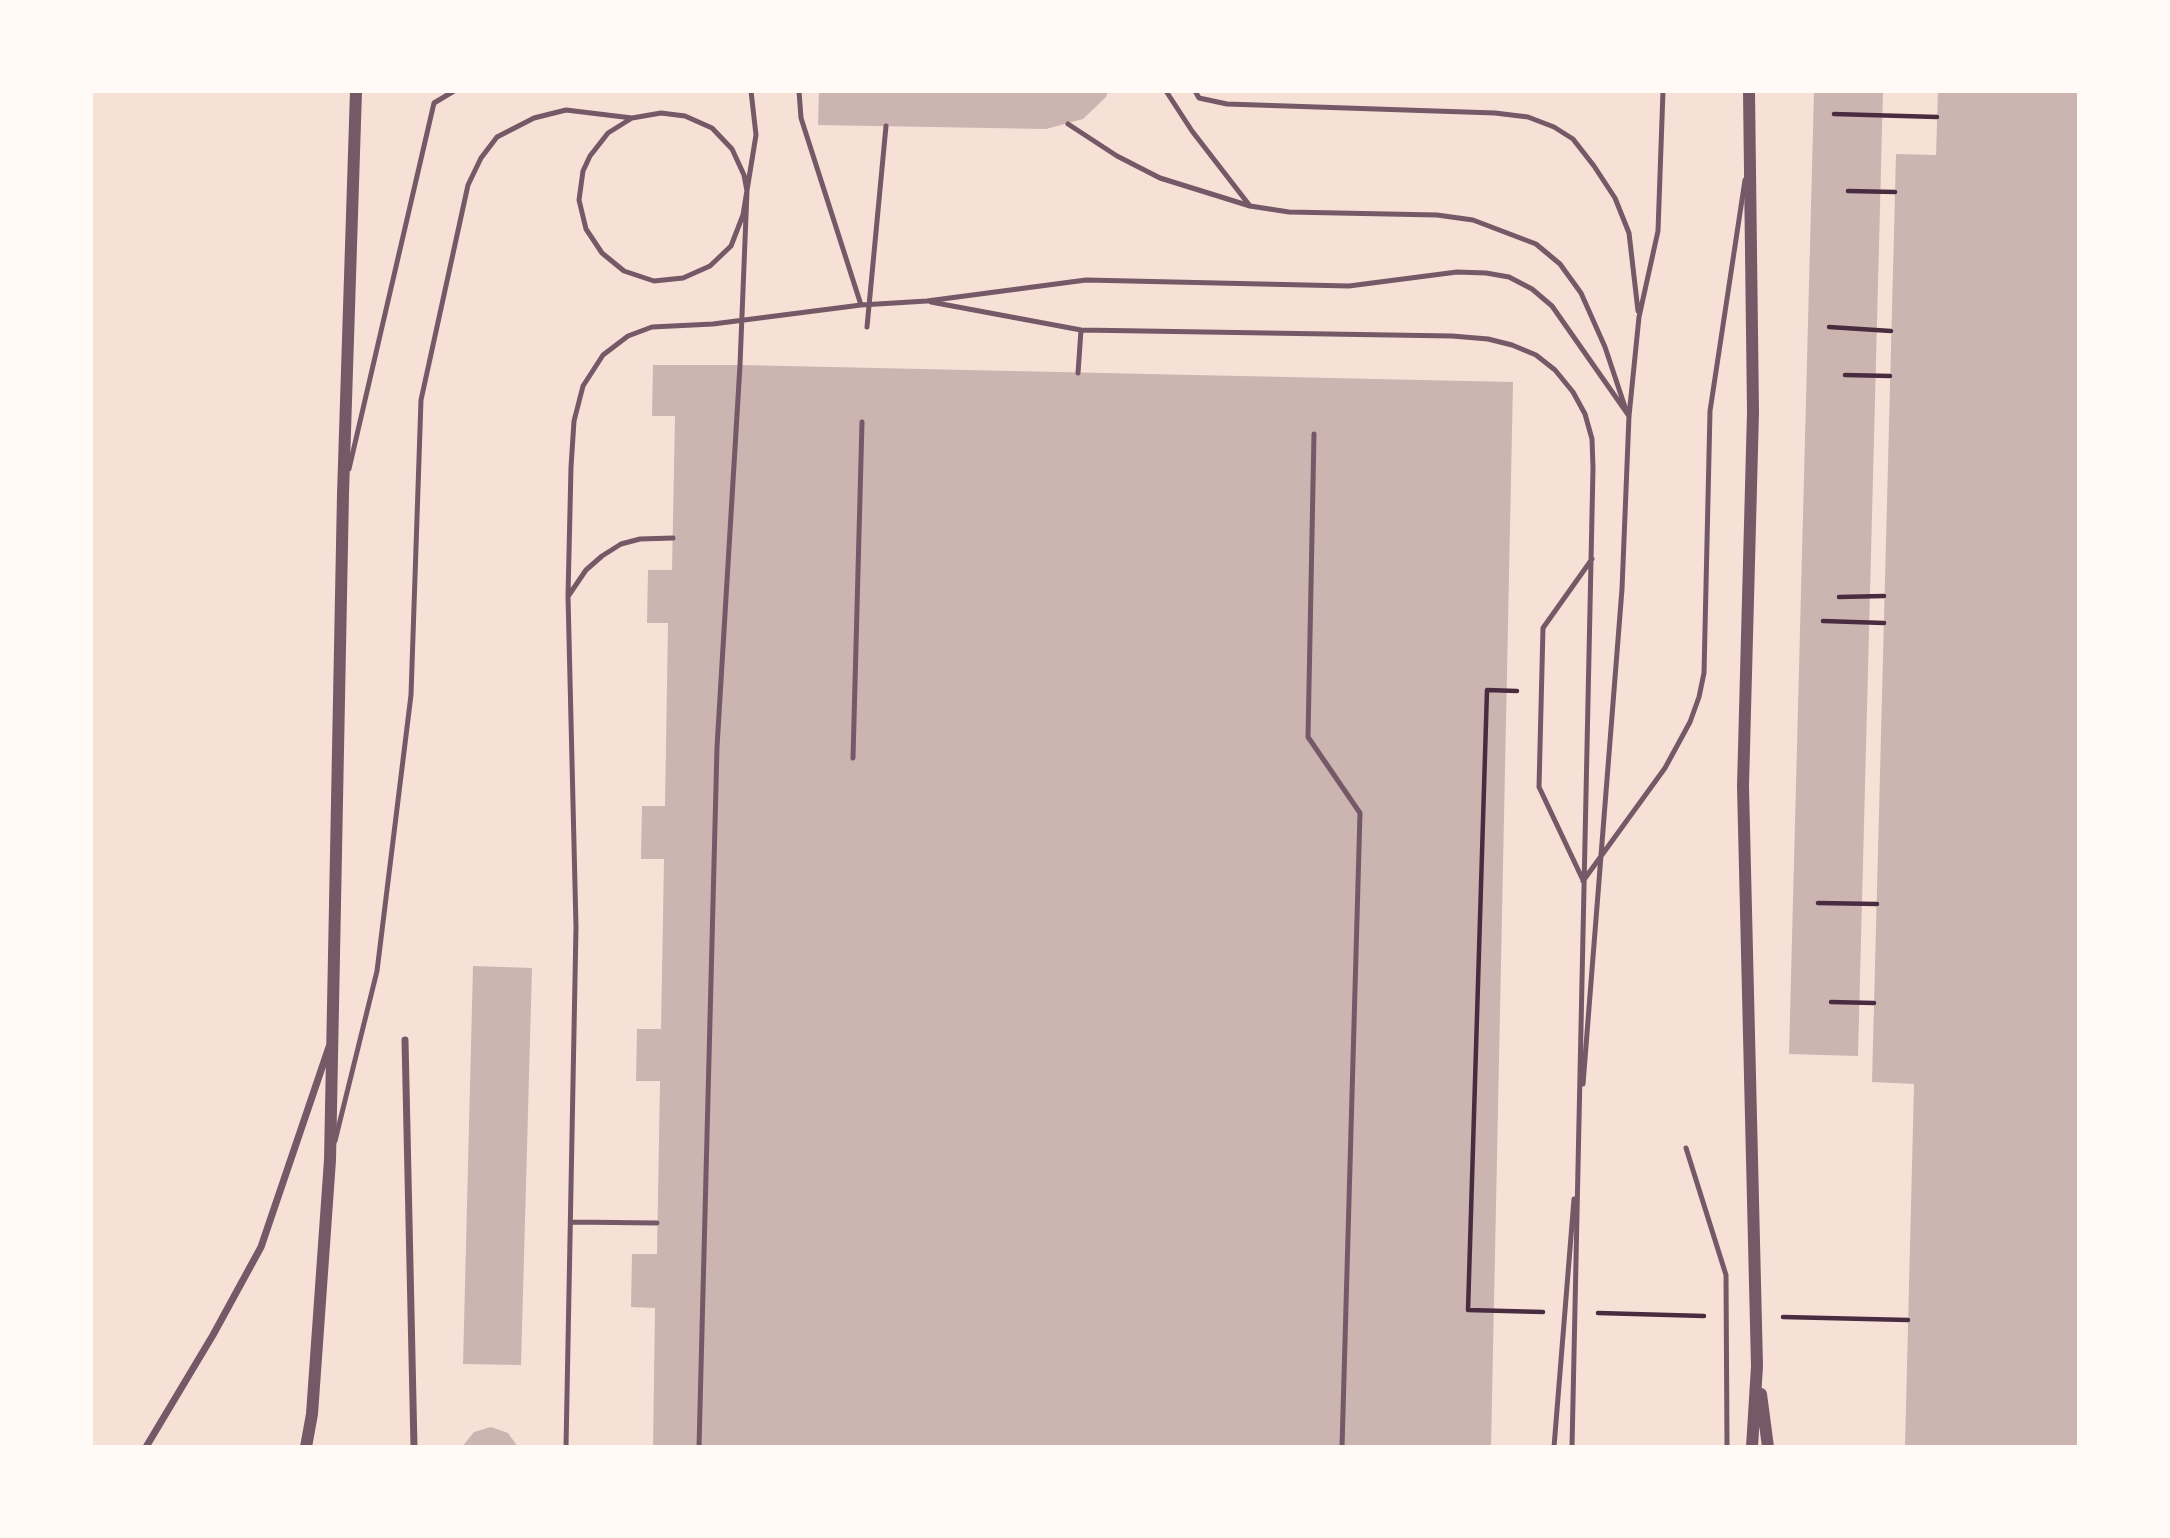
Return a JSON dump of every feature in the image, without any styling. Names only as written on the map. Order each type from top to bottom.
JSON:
[{"type":"street","points":[[306,1447],[312,1414],[330,1160],[343,494],[356,91]]},
{"type":"street","points":[[1749,91],[1753,412],[1743,786],[1757,1366],[1752,1447]]},
{"type":"street","points":[[146,1447],[213,1335],[261,1247],[333,1036]]},
{"type":"street","points":[[405,1040],[414,1447]]},
{"type":"street","points":[[1757,1366],[1768,1447]]},
{"type":"lane","points":[[343,494],[439,91]]},
{"type":"lane","points":[[435,103],[454,91]]},
{"type":"lane","points":[[632,118],[608,133],[590,156],[583,172],[579,200],[586,229],[601,253],[624,271],[654,281],[683,278],[710,266],[731,246],[743,215],[756,135],[751,91]]},
{"type":"lane","points":[[799,91],[802,118],[861,305]]},
{"type":"lane","points":[[1166,91],[1192,131],[1250,206]]},
{"type":"lane","points":[[1195,91],[1199,98],[1227,104],[1495,113],[1528,117],[1554,127],[1573,139],[1615,198],[1629,233],[1639,317]]},
{"type":"lane","points":[[1554,1447],[1622,589],[1629,416],[1639,317],[1658,231],[1663,91]]},
{"type":"lane","points":[[330,1160],[377,971],[411,695],[421,400],[468,185],[481,158],[497,137],[534,118],[566,110],[632,118],[661,113],[685,116],[712,128],[732,149],[744,176],[747,191],[740,365],[716,747],[699,1447]]},
{"type":"lane","points":[[1068,124],[1117,156],[1160,178],[1250,206],[1289,212],[1437,215],[1472,220],[1536,244],[1560,264],[1581,293],[1605,348],[1629,416]]},
{"type":"lane","points":[[867,327],[886,126]]},
{"type":"lane","points":[[1583,881],[1665,768],[1690,722],[1699,697],[1704,673],[1710,411],[1749,148]]},
{"type":"lane","points":[[566,1447],[576,927],[568,596],[571,467],[574,421],[583,386],[603,355],[628,336],[652,327],[713,324],[861,305],[927,301],[1086,280],[1349,286],[1457,272],[1486,273],[1509,277],[1532,289],[1552,306],[1629,416]]},
{"type":"lane","points":[[927,301],[1081,330],[1452,336],[1488,339],[1536,355],[1555,370],[1573,392],[1585,414],[1592,439],[1572,1447]]},
{"type":"lane","points":[[1078,373],[1081,330]]},
{"type":"lane","points":[[853,758],[862,422]]},
{"type":"lane","points":[[1314,434],[1308,737],[1360,813],[1342,1447]]},
{"type":"lane","points":[[568,596],[586,570],[621,544],[640,539],[673,538]]},
{"type":"lane","points":[[1583,881],[1539,787],[1544,628],[1591,559]]},
{"type":"lane","points":[[1686,1148],[1726,1275],[1727,1447]]},
{"type":"lane","points":[[572,1222],[657,1223]]},
{"type":"path","points":[[1833,114],[1937,117]]},
{"type":"path","points":[[1849,191],[1895,192]]},
{"type":"path","points":[[1829,327],[1892,331]]},
{"type":"path","points":[[1844,375],[1890,376]]},
{"type":"path","points":[[1839,597],[1884,596]]},
{"type":"path","points":[[1823,621],[1884,623]]},
{"type":"path","points":[[1494,1311],[1468,1310],[1487,690],[1519,691]]},
{"type":"path","points":[[1818,903],[1877,904]]},
{"type":"path","points":[[1831,1002],[1874,1003]]},
{"type":"building","points":[[819,91],[1109,91],[1083,119],[1046,129],[818,125]]},
{"type":"building","points":[[1814,91],[1883,91],[1858,1056],[1789,1054]]},
{"type":"building","points":[[1938,91],[2079,91],[2079,1447],[1905,1447],[1914,1084],[1872,1082],[1896,154],[1936,155]]},
{"type":"building","points":[[653,365],[1513,382],[1491,1447],[653,1447],[655,1308],[631,1307],[632,1254],[657,1254],[660,1081],[636,1081],[637,1029],[661,1029],[664,859],[641,859],[642,806],[665,806],[668,623],[647,623],[648,570],[672,570],[675,416],[652,416]]},
{"type":"building","points":[[473,966],[532,968],[521,1365],[463,1364]]},
{"type":"building","points":[[491,1427],[508,1433],[518,1447],[462,1447],[474,1432]]}]
